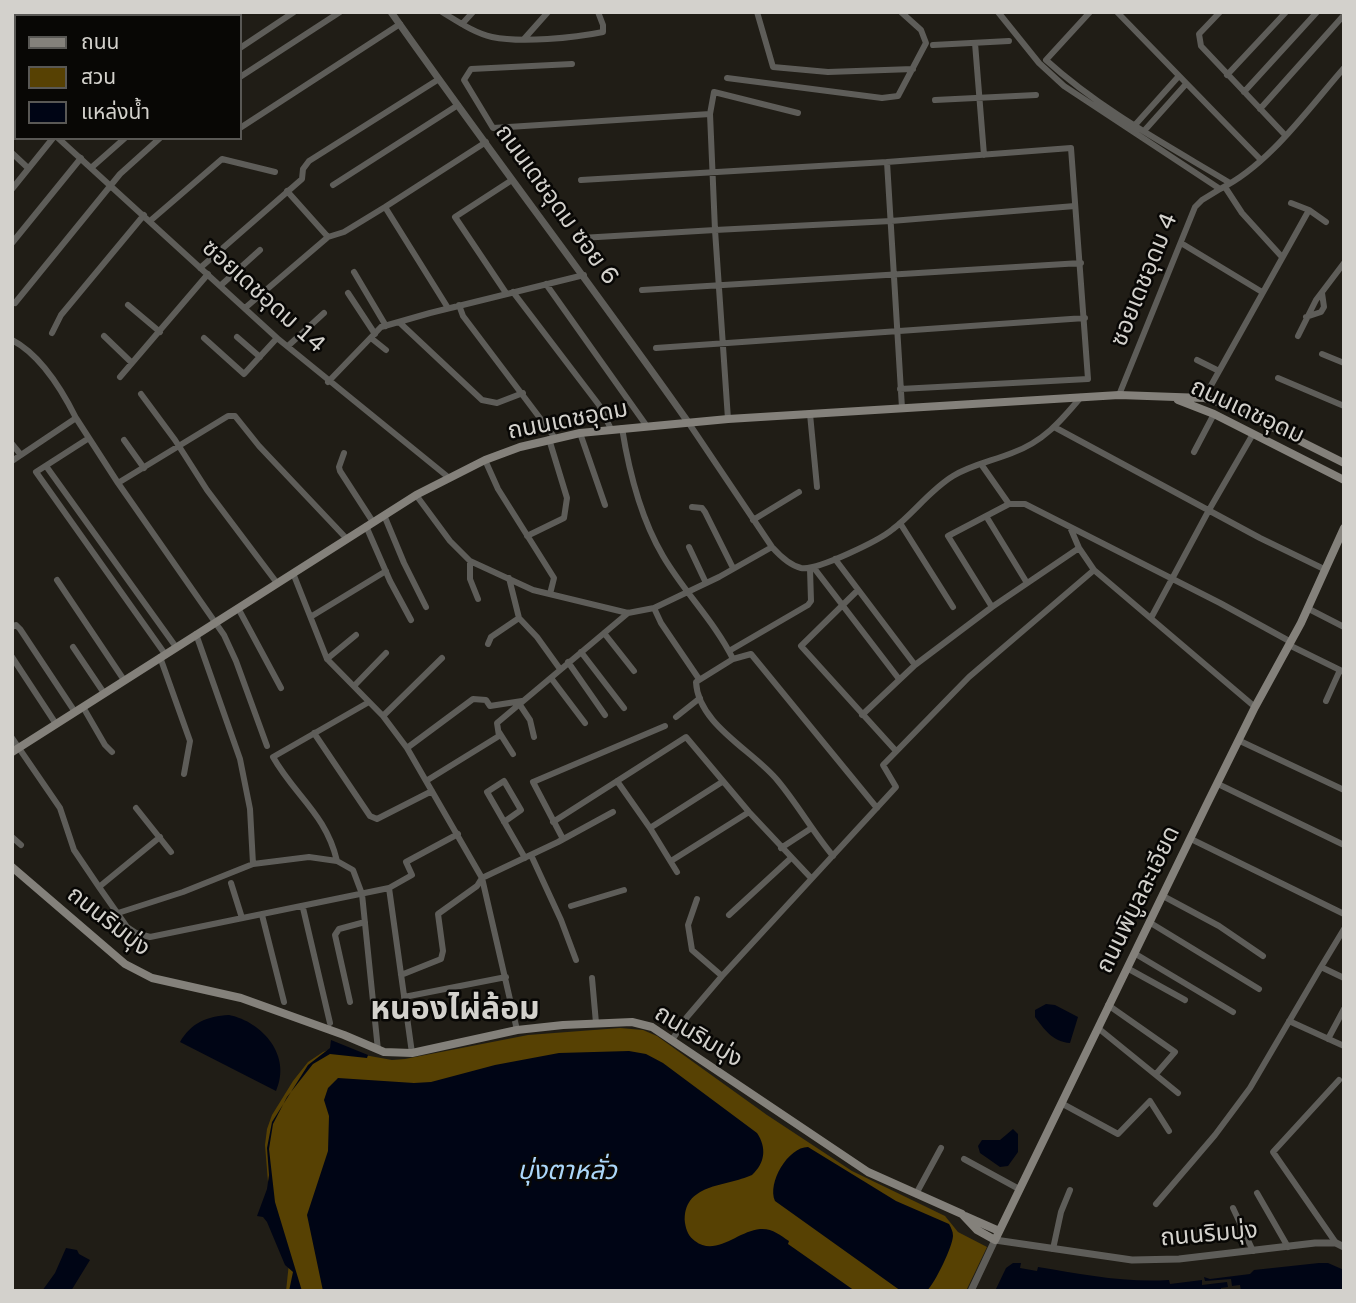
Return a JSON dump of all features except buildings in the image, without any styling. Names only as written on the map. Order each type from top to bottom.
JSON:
[{"type":"main road","name":"ถนนเดชอุดม","points":[[16,750],[416,495],[485,460],[552,439],[646,425],[1119,395],[1204,398],[1228,405],[1344,463]]},
{"type":"main road","name":"ถนนเดชอุดม","points":[[1172,397],[1214,414],[1344,480]]},
{"type":"main road","points":[[1253,434],[1260,421]]},
{"type":"main road","name":"ถนนพิบูลละเอียด","points":[[997,1235],[1255,707],[1290,644],[1344,528]]},
{"type":"main road","name":"ถนนริมบุ่ง","points":[[12,867],[125,964],[152,978],[240,998],[344,1034],[378,1050],[412,1053],[517,1030],[596,1023],[639,1023],[652,1027],[868,1172],[962,1214],[977,1230],[997,1235]]},
{"type":"street","points":[[242,47],[295,12]]},
{"type":"street","points":[[242,76],[340,12]]},
{"type":"street","name":"ถนนเดชอุดม ซอย 6","points":[[391,12],[688,422]]},
{"type":"street","points":[[442,12],[491,37],[523,40],[603,32],[598,12]]},
{"type":"street","points":[[462,24],[473,12]]},
{"type":"street","points":[[523,40],[548,12]]},
{"type":"street","points":[[757,12],[773,67],[828,72],[913,69]]},
{"type":"street","points":[[726,78],[882,98],[898,96],[925,46],[925,37],[901,12]]},
{"type":"street","points":[[998,12],[1039,63],[1064,86],[1225,186]]},
{"type":"street","points":[[1090,12],[1046,60],[1069,80],[1225,186],[1242,213],[1282,257]]},
{"type":"street","points":[[1117,12],[1261,160]]},
{"type":"street","points":[[1220,12],[1199,34],[1201,46],[1285,135]]},
{"type":"street","points":[[1227,75],[1286,12]]},
{"type":"street","points":[[1244,92],[1317,12]]},
{"type":"street","points":[[1260,109],[1344,15]]},
{"type":"street","points":[[242,127],[400,24]]},
{"type":"street","points":[[933,44],[1009,41]]},
{"type":"street","points":[[975,43],[984,155]]},
{"type":"street","points":[[572,64],[471,69],[464,80],[493,128],[710,114]]},
{"type":"street","name":"ซอยเดชอุดม 4","points":[[1119,395],[1195,207],[1261,160],[1344,68]]},
{"type":"street","points":[[1135,125],[1178,77]]},
{"type":"street","points":[[200,268],[302,179],[303,169],[309,162],[439,79]]},
{"type":"street","points":[[1144,131],[1186,84]]},
{"type":"street","points":[[728,419],[710,114],[714,92],[798,113]]},
{"type":"street","points":[[935,100],[1036,95]]},
{"type":"street","points":[[333,185],[458,105]]},
{"type":"street","points":[[12,189],[53,140]]},
{"type":"street","name":"ซอยเดชอุดม 14","points":[[58,140],[82,158],[328,382],[347,394],[449,477]]},
{"type":"street","points":[[91,168],[123,140]]},
{"type":"street","points":[[15,303],[120,174],[158,140]]},
{"type":"street","points":[[244,308],[328,237],[344,232],[385,208],[486,142]]},
{"type":"street","points":[[581,180],[1071,148],[1088,379],[900,389]]},
{"type":"street","points":[[12,153],[28,168]]},
{"type":"street","points":[[150,221],[224,156],[275,172]]},
{"type":"street","points":[[12,243],[82,158]]},
{"type":"street","points":[[887,162],[902,408]]},
{"type":"street","points":[[512,180],[455,217],[510,293],[599,405],[611,429]]},
{"type":"street","points":[[287,191],[328,237]]},
{"type":"street","points":[[1291,203],[1309,210],[1325,222]]},
{"type":"street","points":[[581,238],[891,221],[1075,206]]},
{"type":"street","points":[[385,208],[448,308]]},
{"type":"street","points":[[1204,398],[1309,210]]},
{"type":"street","points":[[52,333],[61,315],[144,215]]},
{"type":"street","points":[[1181,243],[1262,292]]},
{"type":"street","points":[[220,286],[260,250]]},
{"type":"street","points":[[642,290],[1081,263]]},
{"type":"street","points":[[1298,336],[1306,317],[1344,263]]},
{"type":"street","points":[[354,272],[386,326]]},
{"type":"street","points":[[120,377],[208,274]]},
{"type":"street","points":[[328,382],[386,326],[458,305],[584,275]]},
{"type":"street","points":[[546,284],[646,425]]},
{"type":"street","points":[[348,293],[373,336],[386,351]]},
{"type":"street","points":[[1306,317],[1321,312],[1325,307],[1322,293]]},
{"type":"street","points":[[128,305],[160,332]]},
{"type":"street","points":[[458,305],[463,316],[523,393],[552,439],[567,498],[564,517],[527,536]]},
{"type":"street","points":[[288,346],[324,313]]},
{"type":"street","points":[[656,348],[1085,318]]},
{"type":"street","points":[[399,322],[482,400],[497,404],[523,393]]},
{"type":"street","points":[[104,335],[132,363]]},
{"type":"street","points":[[237,337],[260,357]]},
{"type":"street","points":[[204,338],[244,374],[277,338]]},
{"type":"street","points":[[12,340],[37,360],[68,402],[118,483],[216,622],[236,661],[267,746]]},
{"type":"street","points":[[1322,354],[1344,363]]},
{"type":"street","points":[[1197,360],[1219,371]]},
{"type":"street","points":[[1278,378],[1344,406]]},
{"type":"street","points":[[141,394],[207,490],[277,583]]},
{"type":"street","points":[[688,422],[772,547],[787,562],[799,568],[812,569],[892,530],[949,478],[967,468],[1016,452],[1056,428],[1081,396]]},
{"type":"street","points":[[810,414],[817,487]]},
{"type":"street","points":[[1194,453],[1214,414]]},
{"type":"street","points":[[118,483],[228,416],[235,416],[346,538]]},
{"type":"street","points":[[12,461],[76,418]]},
{"type":"street","points":[[622,428],[630,475],[662,555],[733,659]]},
{"type":"street","points":[[1056,428],[1324,569]]},
{"type":"street","points":[[580,433],[605,505]]},
{"type":"street","points":[[1151,618],[1253,434]]},
{"type":"street","points":[[89,438],[36,472],[163,656],[190,741],[184,774]]},
{"type":"street","points":[[124,440],[144,468]]},
{"type":"street","points":[[12,444],[21,455]]},
{"type":"street","points":[[344,453],[340,471],[370,524],[386,572],[411,620]]},
{"type":"street","points":[[485,460],[498,489],[554,578],[550,594]]},
{"type":"street","points":[[981,464],[1009,504]]},
{"type":"street","points":[[46,466],[176,648]]},
{"type":"street","points":[[753,520],[799,492]]},
{"type":"street","points":[[416,495],[450,541],[470,561],[533,590],[628,614]]},
{"type":"street","points":[[992,607],[948,536],[1009,504],[1025,504],[1173,579],[1342,671],[1325,701]]},
{"type":"street","points":[[692,507],[702,508],[705,512],[733,568]]},
{"type":"street","points":[[384,515],[426,607]]},
{"type":"street","points":[[986,516],[1027,583]]},
{"type":"street","points":[[900,523],[953,607]]},
{"type":"street","points":[[1070,527],[1079,548],[1094,570],[1255,707]]},
{"type":"street","points":[[689,547],[706,583]]},
{"type":"street","points":[[513,754],[499,732],[497,723],[604,633],[628,614],[653,608],[688,592],[772,547]]},
{"type":"street","points":[[862,715],[915,665],[992,607],[1079,548]]},
{"type":"street","points":[[835,559],[915,665]]},
{"type":"street","points":[[470,561],[470,579],[478,599]]},
{"type":"street","points":[[729,651],[808,605],[811,601],[812,569]]},
{"type":"street","points":[[812,569],[900,679]]},
{"type":"street","points":[[672,1040],[687,1017],[722,976],[896,787],[883,765],[969,677],[1094,570]]},
{"type":"street","points":[[312,616],[386,572]]},
{"type":"street","points":[[293,573],[327,659],[383,716],[407,748],[482,878],[517,1030]]},
{"type":"street","points":[[509,578],[519,618],[537,637],[560,669]]},
{"type":"street","points":[[57,580],[124,680]]},
{"type":"street","points":[[858,590],[801,646],[896,751]]},
{"type":"street","points":[[238,608],[281,688]]},
{"type":"street","points":[[653,608],[699,679]]},
{"type":"street","points":[[1307,608],[1344,627]]},
{"type":"street","points":[[488,644],[491,637],[519,618]]},
{"type":"street","points":[[12,627],[16,625],[20,629],[112,752]]},
{"type":"street","points":[[604,633],[634,671]]},
{"type":"street","points":[[196,634],[240,759],[250,809],[253,864]]},
{"type":"street","points":[[327,659],[356,635]]},
{"type":"street","points":[[73,647],[104,693]]},
{"type":"street","points":[[581,652],[624,708]]},
{"type":"street","points":[[354,686],[386,653]]},
{"type":"street","points":[[833,856],[765,766],[716,724],[700,698],[696,682],[733,659],[748,653],[754,656],[877,808]]},
{"type":"street","points":[[12,657],[56,724]]},
{"type":"street","points":[[383,716],[442,658]]},
{"type":"street","points":[[568,662],[605,715]]},
{"type":"street","points":[[551,678],[585,723]]},
{"type":"street","points":[[676,717],[700,698]]},
{"type":"street","points":[[407,748],[473,699],[486,700],[490,706],[522,703]]},
{"type":"street","points":[[337,861],[332,841],[318,816],[273,757],[369,702]]},
{"type":"street","points":[[522,703],[534,737]]},
{"type":"street","points":[[563,839],[533,782],[665,726]]},
{"type":"street","points":[[426,781],[499,736],[499,732]]},
{"type":"street","points":[[314,733],[370,816],[377,819],[432,790]]},
{"type":"street","points":[[553,822],[686,737],[722,782],[811,878]]},
{"type":"street","points":[[12,738],[16,750],[60,808],[74,850],[99,887],[127,927],[150,937],[303,908],[389,888],[412,875],[406,862],[458,834]]},
{"type":"street","points":[[1240,741],[1344,790]]},
{"type":"street","points":[[504,822],[521,810],[504,780],[487,792],[504,822],[528,857],[557,911],[576,960]]},
{"type":"street","points":[[617,781],[677,872]]},
{"type":"street","points":[[650,828],[722,782]]},
{"type":"street","points":[[1218,784],[1344,845]]},
{"type":"street","points":[[136,808],[171,852]]},
{"type":"street","points":[[401,975],[441,959],[443,951],[438,914],[478,886],[482,878],[613,812]]},
{"type":"street","points":[[671,861],[749,812]]},
{"type":"street","points":[[781,848],[810,829]]},
{"type":"street","points":[[12,837],[21,845]]},
{"type":"street","points":[[99,887],[160,837]]},
{"type":"street","points":[[1191,839],[1344,914]]},
{"type":"street","points":[[118,913],[183,892],[253,864],[309,857],[337,861],[354,870],[362,894],[378,1050]]},
{"type":"street","points":[[729,915],[791,858]]},
{"type":"street","points":[[231,883],[242,918]]},
{"type":"street","points":[[389,888],[412,1053]]},
{"type":"street","points":[[557,911],[624,890]]},
{"type":"street","points":[[1163,896],[1219,926],[1263,956]]},
{"type":"street","points":[[697,899],[688,925],[692,950],[722,976]]},
{"type":"street","points":[[303,908],[330,1023]]},
{"type":"street","points":[[262,915],[284,1002]]},
{"type":"street","points":[[350,1002],[335,935],[340,929],[365,922]]},
{"type":"street","points":[[1149,922],[1259,989]]},
{"type":"street","points":[[1156,1204],[1250,1088],[1344,929]]},
{"type":"street","points":[[1134,953],[1233,1012]]},
{"type":"street","points":[[1321,967],[1344,978]]},
{"type":"street","points":[[1127,968],[1185,1000]]},
{"type":"street","points":[[404,997],[506,977]]},
{"type":"street","points":[[592,978],[596,1023]]},
{"type":"street","points":[[1108,1006],[1175,1052],[1156,1074]]},
{"type":"street","points":[[1328,1039],[1344,1009]]},
{"type":"street","points":[[1289,1021],[1344,1046]]},
{"type":"street","points":[[1098,1028],[1178,1093]]},
{"type":"street","points":[[1339,1080],[1273,1152],[1340,1245]]},
{"type":"street","points":[[1061,1103],[1118,1134],[1150,1101],[1169,1131]]},
{"type":"street","points":[[916,1194],[941,1148]]},
{"type":"street","points":[[964,1159],[1019,1189]]},
{"type":"street","points":[[1053,1249],[1061,1212],[1070,1190]]},
{"type":"street","points":[[1257,1193],[1288,1247]]},
{"type":"street","points":[[1233,1208],[1253,1251]]},
{"type":"street","name":"ถนนริมบุ่ง","points":[[997,1235],[1053,1249],[1132,1260],[1180,1259],[1315,1243],[1340,1245]]},
{"type":"street","name":"ถนนพิบูลละเอียด","points":[[971,1291],[997,1235]]},
{"type":"green space","name":"บุ่งตาหลั่ว","points":[[620,1028],[643,1030],[657,1036],[767,1115],[852,1171],[945,1216],[958,1232],[987,1247],[966,1291],[286,1291],[289,1263],[268,1182],[265,1145],[272,1115],[308,1062],[331,1049],[392,1060],[528,1035]]},
{"type":"water","points":[[1046,1004],[1055,1005],[1078,1017],[1070,1043],[1054,1037],[1035,1017],[1035,1010]]},
{"type":"water","points":[[229,1015],[253,1025],[271,1042],[280,1065],[276,1091],[180,1042],[189,1030],[200,1022]]},
{"type":"water","points":[[331,1040],[368,1055],[367,1058],[330,1054],[313,1064],[291,1092],[308,1065],[330,1048]]},
{"type":"water","name":"บุ่งตาหลั่ว","points":[[629,1051],[646,1054],[663,1063],[757,1133],[762,1144],[762,1160],[752,1175],[698,1193],[691,1200],[686,1210],[685,1223],[691,1237],[703,1245],[711,1246],[760,1229],[772,1231],[855,1291],[323,1291],[307,1215],[328,1151],[329,1116],[324,1100],[328,1088],[338,1078],[431,1082],[495,1065],[559,1053]]},
{"type":"water","points":[[283,1104],[273,1124],[269,1149],[275,1202],[302,1291],[289,1291],[293,1272],[285,1265],[267,1222],[263,1217],[257,1216],[267,1189],[267,1148],[272,1122]]},
{"type":"water","points":[[1013,1129],[1018,1134],[1018,1152],[1008,1166],[1000,1167],[980,1153],[978,1146],[982,1140],[1000,1140]]},
{"type":"water","points":[[808,1147],[896,1201],[949,1224],[953,1236],[950,1248],[927,1291],[901,1291],[775,1201],[774,1185],[781,1167],[793,1153]]},
{"type":"water","points":[[66,1248],[77,1250],[90,1260],[71,1291],[42,1291],[55,1273]]},
{"type":"water","points":[[1013,1263],[1021,1263],[1020,1268],[1037,1271],[1038,1267],[1120,1279],[1169,1280],[1170,1284],[1202,1280],[1202,1285],[1227,1282],[1228,1287],[1221,1288],[1221,1291],[995,1291],[1006,1268]]},
{"type":"water","points":[[1328,1263],[1344,1270],[1344,1291],[1241,1291],[1240,1285],[1232,1286],[1231,1279],[1205,1281],[1204,1277],[1210,1279],[1250,1274],[1254,1270]]},
{"type":"district","name":"หนองไผ่ล้อม","points":[[455,1011]]}]
